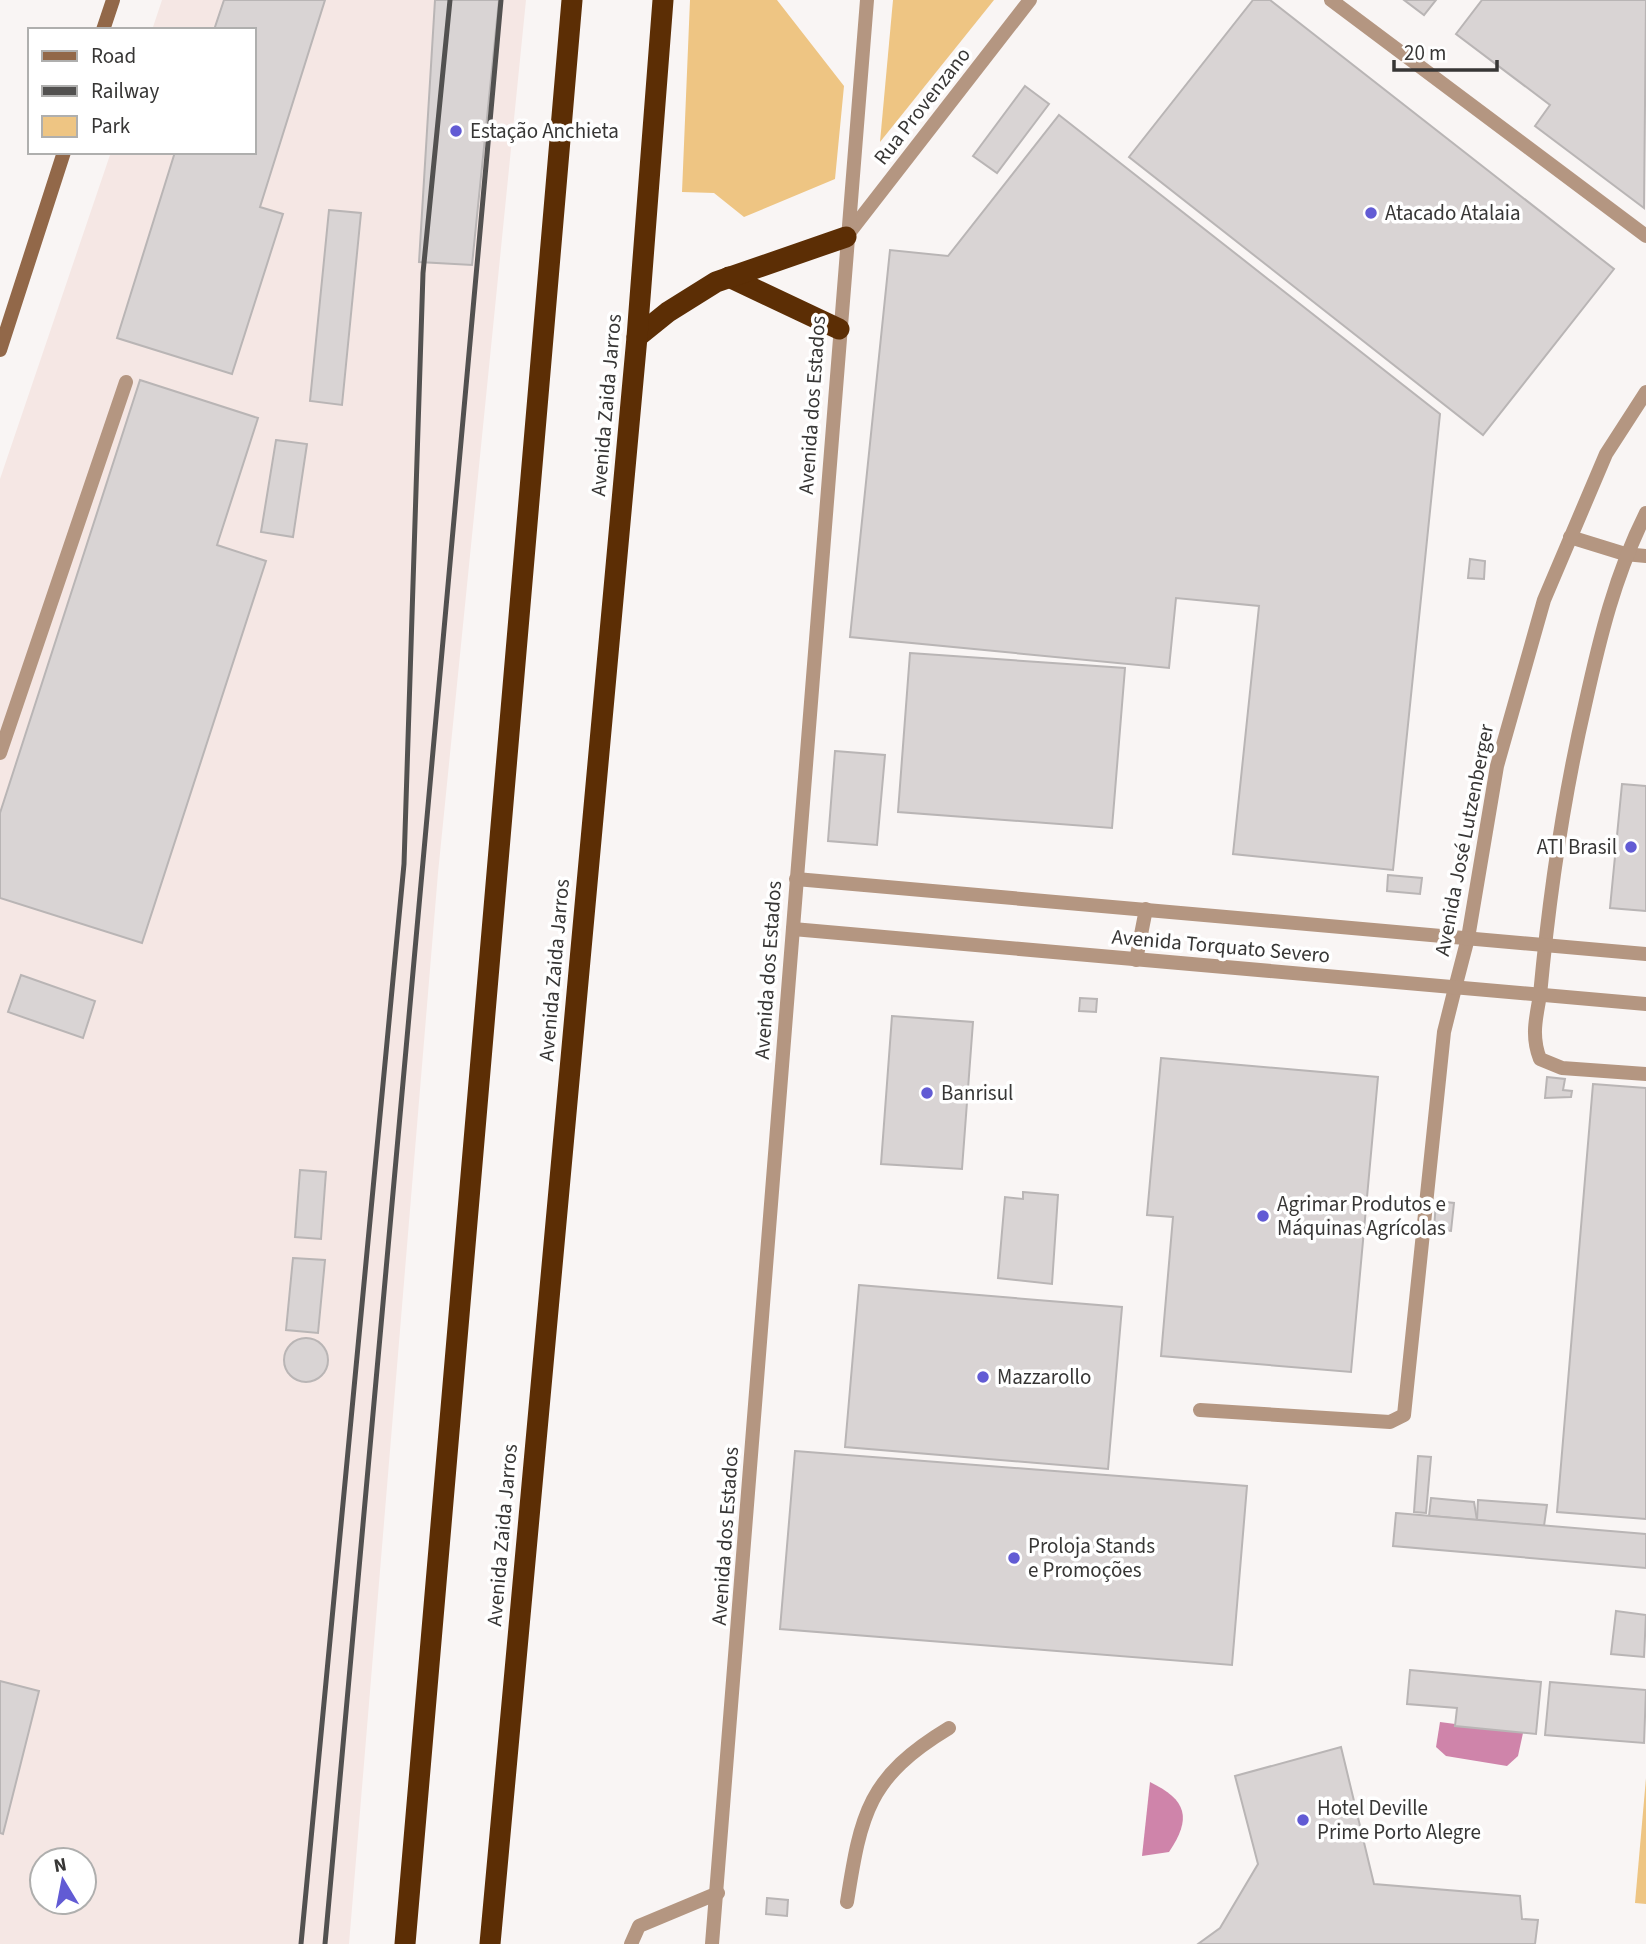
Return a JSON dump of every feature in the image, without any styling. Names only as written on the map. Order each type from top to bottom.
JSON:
[{"type":"highway","points":[[405,1944],[572,0]]},
{"type":"highway","name":"Avenida Zaida Jarros","points":[[490,1944],[637,337],[663,0]]},
{"type":"highway","points":[[637,337],[695,295],[729,277],[846,237]]},
{"type":"highway","points":[[729,277],[839,329]]},
{"type":"main road","points":[[104,28],[113,0]]},
{"type":"main road","points":[[0,350],[63,154]]},
{"type":"street","name":"Avenida dos Estados","points":[[712,1944],[867,0]]},
{"type":"street","name":"Rua Provenzano","points":[[846,237],[1030,0]]},
{"type":"street","points":[[1331,0],[1646,236]]},
{"type":"street","points":[[0,753],[126,382]]},
{"type":"street","name":"Avenida José Lutzenberger","points":[[1200,1409],[1390,1422],[1404,1415],[1444,1032],[1468,938],[1497,766],[1544,600],[1606,454],[1646,392]]},
{"type":"street","points":[[1646,513],[1625,554],[1606,609],[1570,771],[1534,1030],[1534,1043],[1540,1059],[1562,1068],[1646,1074]]},
{"type":"street","points":[[1570,537],[1625,554],[1646,556]]},
{"type":"street","name":"Avenida Torquato Severo","points":[[796,879],[1646,954]]},
{"type":"street","points":[[1136,960],[1146,909]]},
{"type":"street","name":"Avenida Torquato Severo","points":[[793,929],[1646,1004]]},
{"type":"street","points":[[847,1902],[858,1833],[872,1799],[894,1770],[921,1745],[950,1728]]},
{"type":"street","points":[[631,1944],[639,1926],[718,1893]]},
{"type":"shaded area","points":[[162,0],[526,0],[438,873],[349,1944],[0,1944],[0,479],[110,154],[256,154],[256,28],[153,28]]},
{"type":"shaded area","points":[[1440,1722],[1523,1733],[1518,1756],[1507,1766],[1446,1756],[1436,1747]]},
{"type":"shaded area","points":[[1150,1782],[1172,1796],[1182,1811],[1183,1820],[1169,1852],[1142,1856]]},
{"type":"green space","points":[[690,0],[777,0],[844,86],[835,179],[744,217],[714,193],[682,192]]},
{"type":"green space","points":[[893,0],[994,0],[880,142]]},
{"type":"green space","points":[[1646,1778],[1646,1904],[1635,1903]]},
{"type":"building","points":[[224,0],[325,0],[260,207],[283,214],[232,374],[117,338],[174,154],[256,154],[256,28],[215,28]]},
{"type":"building","name":"Estação Anchieta","points":[[435,0],[499,0],[472,265],[419,262]]},
{"type":"building","name":"Atacado Atalaia","points":[[1253,0],[1270,0],[1614,269],[1483,435],[1129,157]]},
{"type":"building","points":[[1404,0],[1436,0],[1424,15]]},
{"type":"building","points":[[1482,0],[1646,0],[1644,208],[1535,126],[1550,105],[1456,34]]},
{"type":"building","points":[[1025,86],[1049,104],[997,173],[973,156]]},
{"type":"building","points":[[1059,115],[1440,414],[1393,870],[1233,854],[1259,606],[1176,598],[1169,668],[850,637],[890,250],[948,256]]},
{"type":"building","points":[[329,210],[361,213],[342,405],[310,401]]},
{"type":"building","points":[[140,380],[258,418],[217,545],[266,561],[142,943],[0,898],[0,813]]},
{"type":"building","points":[[276,440],[307,444],[293,537],[261,532]]},
{"type":"building","points":[[1470,559],[1485,561],[1484,579],[1468,578]]},
{"type":"building","points":[[910,653],[1125,668],[1112,828],[898,812]]},
{"type":"building","points":[[835,751],[885,755],[877,845],[828,841]]},
{"type":"building","name":"ATI Brasil","points":[[1622,784],[1646,786],[1646,911],[1610,908]]},
{"type":"building","points":[[1388,875],[1422,878],[1420,894],[1387,891]]},
{"type":"building","points":[[21,975],[95,1001],[83,1038],[8,1012]]},
{"type":"building","points":[[1080,998],[1097,999],[1096,1012],[1079,1011]]},
{"type":"building","name":"Banrisul","points":[[892,1016],[973,1022],[962,1169],[881,1164]]},
{"type":"building","name":"Agrimar Produtos e Máquinas Agrícolas","points":[[1161,1058],[1378,1077],[1351,1372],[1161,1356],[1173,1217],[1147,1215]]},
{"type":"building","points":[[1547,1077],[1565,1079],[1563,1090],[1572,1091],[1571,1097],[1545,1098]]},
{"type":"building","points":[[1593,1084],[1646,1088],[1646,1519],[1557,1512]]},
{"type":"building","points":[[300,1170],[326,1172],[321,1239],[295,1237]]},
{"type":"building","points":[[1023,1192],[1058,1195],[1052,1284],[998,1278],[1005,1197],[1023,1199]]},
{"type":"building","points":[[1436,1201],[1454,1203],[1451,1231],[1434,1229]]},
{"type":"building","points":[[293,1258],[325,1260],[318,1333],[286,1330]]},
{"type":"building","name":"Mazzarollo","points":[[859,1285],[1122,1307],[1108,1469],[845,1447]]},
{"type":"building","points":[[306,1338],[321,1345],[328,1360],[321,1375],[306,1382],[291,1375],[284,1360],[291,1345]]},
{"type":"building","name":"Proloja Stands e Promoções","points":[[795,1451],[1247,1486],[1232,1665],[780,1629]]},
{"type":"building","points":[[1418,1456],[1431,1457],[1426,1513],[1414,1512]]},
{"type":"building","points":[[1431,1498],[1474,1502],[1477,1520],[1429,1516]]},
{"type":"building","points":[[1478,1500],[1547,1505],[1544,1526],[1477,1520]]},
{"type":"building","points":[[1396,1513],[1646,1534],[1646,1568],[1393,1546]]},
{"type":"building","points":[[1616,1611],[1646,1615],[1644,1657],[1611,1654]]},
{"type":"building","points":[[1410,1670],[1541,1682],[1536,1734],[1455,1726],[1457,1708],[1407,1704]]},
{"type":"building","points":[[0,1681],[39,1691],[3,1834],[0,1833]]},
{"type":"building","points":[[1550,1682],[1646,1690],[1644,1743],[1545,1735]]},
{"type":"building","name":"Hotel Deville Prime Porto Alegre","points":[[1341,1747],[1374,1884],[1520,1896],[1522,1919],[1538,1920],[1535,1944],[1198,1944],[1220,1928],[1258,1864],[1235,1776]]},
{"type":"building","points":[[767,1898],[788,1900],[787,1916],[766,1914]]},
{"type":"railway","points":[[301,1944],[404,864],[423,273],[450,0]]},
{"type":"railway","points":[[325,1944],[501,0]]},
{"type":"place","name":"Estação Anchieta","points":[[456,131]]},
{"type":"place","name":"Atacado Atalaia","points":[[1371,213]]},
{"type":"place","name":"ATI Brasil","points":[[1631,847]]},
{"type":"place","name":"Banrisul","points":[[927,1093]]},
{"type":"place","name":"Agrimar Produtos e Máquinas Agrícolas","points":[[1263,1216]]},
{"type":"place","name":"Mazzarollo","points":[[983,1377]]},
{"type":"place","name":"Proloja Stands e Promoções","points":[[1014,1558]]},
{"type":"place","name":"Hotel Deville Prime Porto Alegre","points":[[1303,1820]]}]
